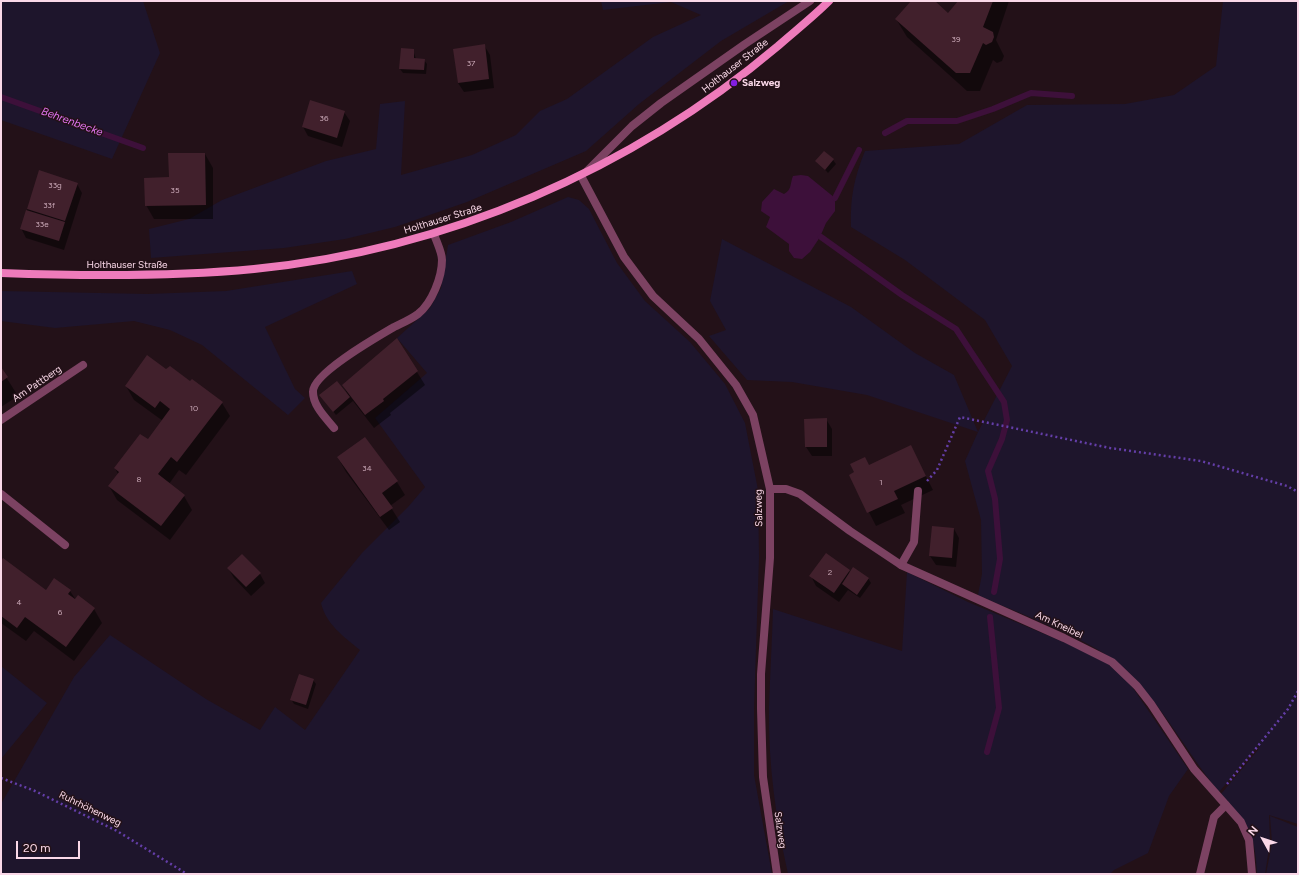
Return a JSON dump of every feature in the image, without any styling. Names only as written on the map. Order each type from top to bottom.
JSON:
[{"type":"street","points":[[581,176],[632,126],[661,103],[757,35],[810,1]]},
{"type":"street","name":"Holthauser Straße","points":[[1,273],[167,275],[255,269],[343,256],[434,234],[477,220],[581,176],[664,129],[734,82],[829,1]]},
{"type":"street","name":"Salzweg","points":[[581,176],[624,257],[653,296],[699,339],[736,385],[753,415],[770,489],[770,558],[761,709],[763,777],[777,874]]},
{"type":"street","points":[[334,428],[314,400],[312,391],[315,383],[328,370],[383,334],[419,313],[428,303],[440,272],[442,258],[434,234]]},
{"type":"street","name":"Am Pattberg","points":[[1,420],[83,365]]},
{"type":"street","name":"Am Kneibel","points":[[770,489],[786,489],[800,494],[855,535],[901,565],[1064,638],[1112,662],[1142,692],[1194,769],[1241,822],[1249,840],[1252,874]]},
{"type":"street","points":[[901,565],[914,542],[918,491]]},
{"type":"street","points":[[1,494],[65,545]]},
{"type":"street","points":[[1200,874],[1214,817],[1226,804]]},
{"type":"path","points":[[918,491],[937,470],[960,417],[1110,448],[1201,461],[1287,486],[1298,492]]},
{"type":"path","points":[[1218,796],[1288,708],[1298,691]]},
{"type":"path","name":"Ruhrhöhenweg","points":[[1,778],[35,791],[117,831],[187,874]]},
{"type":"shaded area","points":[[1,1],[143,1],[160,53],[112,159],[1,120]]},
{"type":"shaded area","points":[[601,1],[789,1],[721,41],[639,104],[586,151],[467,202],[395,227],[345,239],[284,248],[151,258],[149,229],[189,219],[222,200],[326,161],[376,149],[380,104],[405,101],[401,175],[472,155],[516,135],[540,111],[567,99],[653,37],[701,15],[671,2],[603,10]]},
{"type":"shaded area","points":[[1223,1],[1298,1],[1298,824],[1269,815],[1270,842],[1265,874],[1257,874],[1254,848],[1249,830],[1221,794],[1258,750],[1259,745],[1219,792],[1152,699],[1127,671],[1113,659],[1096,648],[1056,628],[978,595],[982,574],[981,520],[965,461],[978,432],[1012,366],[985,320],[905,260],[851,227],[851,207],[854,188],[858,170],[865,151],[959,144],[1027,105],[1125,104],[1174,95],[1216,66]]},
{"type":"shaded area","points":[[793,176],[808,176],[835,198],[835,211],[826,223],[820,237],[810,252],[802,259],[794,258],[789,251],[789,244],[766,227],[770,217],[761,211],[762,202],[774,189],[784,194],[790,188]]},
{"type":"shaded area","points":[[568,197],[579,200],[589,209],[617,263],[645,301],[690,342],[725,384],[745,423],[758,490],[759,557],[754,709],[754,775],[772,874],[1,874],[1,804],[74,677],[110,635],[206,699],[260,730],[275,707],[305,730],[360,650],[342,635],[331,623],[323,610],[321,603],[362,553],[408,507],[425,487],[375,418],[427,373],[397,338],[430,308],[441,288],[448,245],[511,222]]},
{"type":"shaded area","points":[[722,239],[851,307],[915,353],[954,375],[978,432],[867,395],[792,382],[747,380],[709,336],[726,330],[710,301]]},
{"type":"shaded area","points":[[352,271],[357,284],[265,327],[295,389],[305,398],[288,415],[202,345],[170,330],[134,321],[55,328],[1,321],[1,291],[148,294],[226,291]]},
{"type":"shaded area","points":[[907,572],[968,602],[1097,656],[1119,672],[1133,688],[1188,769],[1169,796],[1148,853],[1114,870],[1110,874],[788,874],[776,812],[771,770],[769,707],[773,609],[902,651]]},
{"type":"shaded area","points":[[1,666],[47,703],[1,759]]},
{"type":"shaded area","points":[[1270,816],[1298,827],[1298,874],[1266,874],[1272,843]]},
{"type":"building","points":[[911,1],[935,1],[948,13],[958,1],[993,1],[983,27],[993,32],[994,37],[992,42],[986,45],[983,43],[970,73],[956,73],[895,19]]},
{"type":"building","points":[[485,44],[489,79],[458,83],[453,49]]},
{"type":"building","points":[[401,48],[414,49],[414,58],[425,59],[424,70],[399,69]]},
{"type":"building","points":[[310,100],[345,111],[337,138],[302,127]]},
{"type":"building","points":[[824,151],[834,159],[825,170],[815,161]]},
{"type":"building","points":[[168,153],[205,153],[206,205],[145,206],[144,178],[169,177]]},
{"type":"building","points":[[39,170],[78,183],[65,221],[27,209]]},
{"type":"building","points":[[26,210],[65,222],[59,241],[20,229]]},
{"type":"building","points":[[397,338],[418,371],[383,399],[384,401],[365,415],[342,385]]},
{"type":"building","points":[[147,355],[166,369],[170,366],[190,381],[192,379],[223,402],[177,462],[171,457],[158,474],[185,495],[161,526],[108,486],[119,472],[114,468],[140,434],[148,439],[170,409],[160,401],[155,408],[125,386]]},
{"type":"building","points":[[1,367],[8,377],[1,382]]},
{"type":"building","points":[[337,381],[350,397],[333,412],[319,395]]},
{"type":"building","points":[[827,418],[827,447],[805,447],[804,419]]},
{"type":"building","points":[[365,437],[398,481],[382,493],[393,508],[380,517],[337,457]]},
{"type":"building","points":[[911,445],[926,476],[894,491],[898,499],[867,513],[849,475],[854,472],[850,464],[865,457],[869,465]]},
{"type":"building","points":[[932,526],[954,528],[952,558],[929,556]]},
{"type":"building","points":[[826,553],[850,570],[834,593],[809,576]]},
{"type":"building","points":[[242,554],[261,573],[246,587],[227,568]]},
{"type":"building","points":[[3,558],[46,590],[54,578],[71,590],[68,594],[75,599],[78,595],[95,608],[66,647],[25,617],[17,628],[1,616],[1,561]]},
{"type":"building","points":[[853,567],[869,578],[857,595],[842,584]]},
{"type":"building","points":[[299,674],[314,679],[306,705],[290,700]]},
{"type":"waterway","points":[[885,133],[907,121],[957,121],[993,109],[1031,93],[1072,96]]},
{"type":"waterway","name":"Behrenbecke","points":[[1,97],[143,148]]},
{"type":"waterway","points":[[835,198],[859,150]]},
{"type":"waterway","points":[[821,237],[902,295],[956,329],[1004,402],[1007,420],[1002,439],[988,471],[995,499],[1000,559],[994,592]]},
{"type":"waterway","points":[[987,752],[999,708],[990,617]]},
{"type":"place","name":"Salzweg","points":[[734,83]]}]
